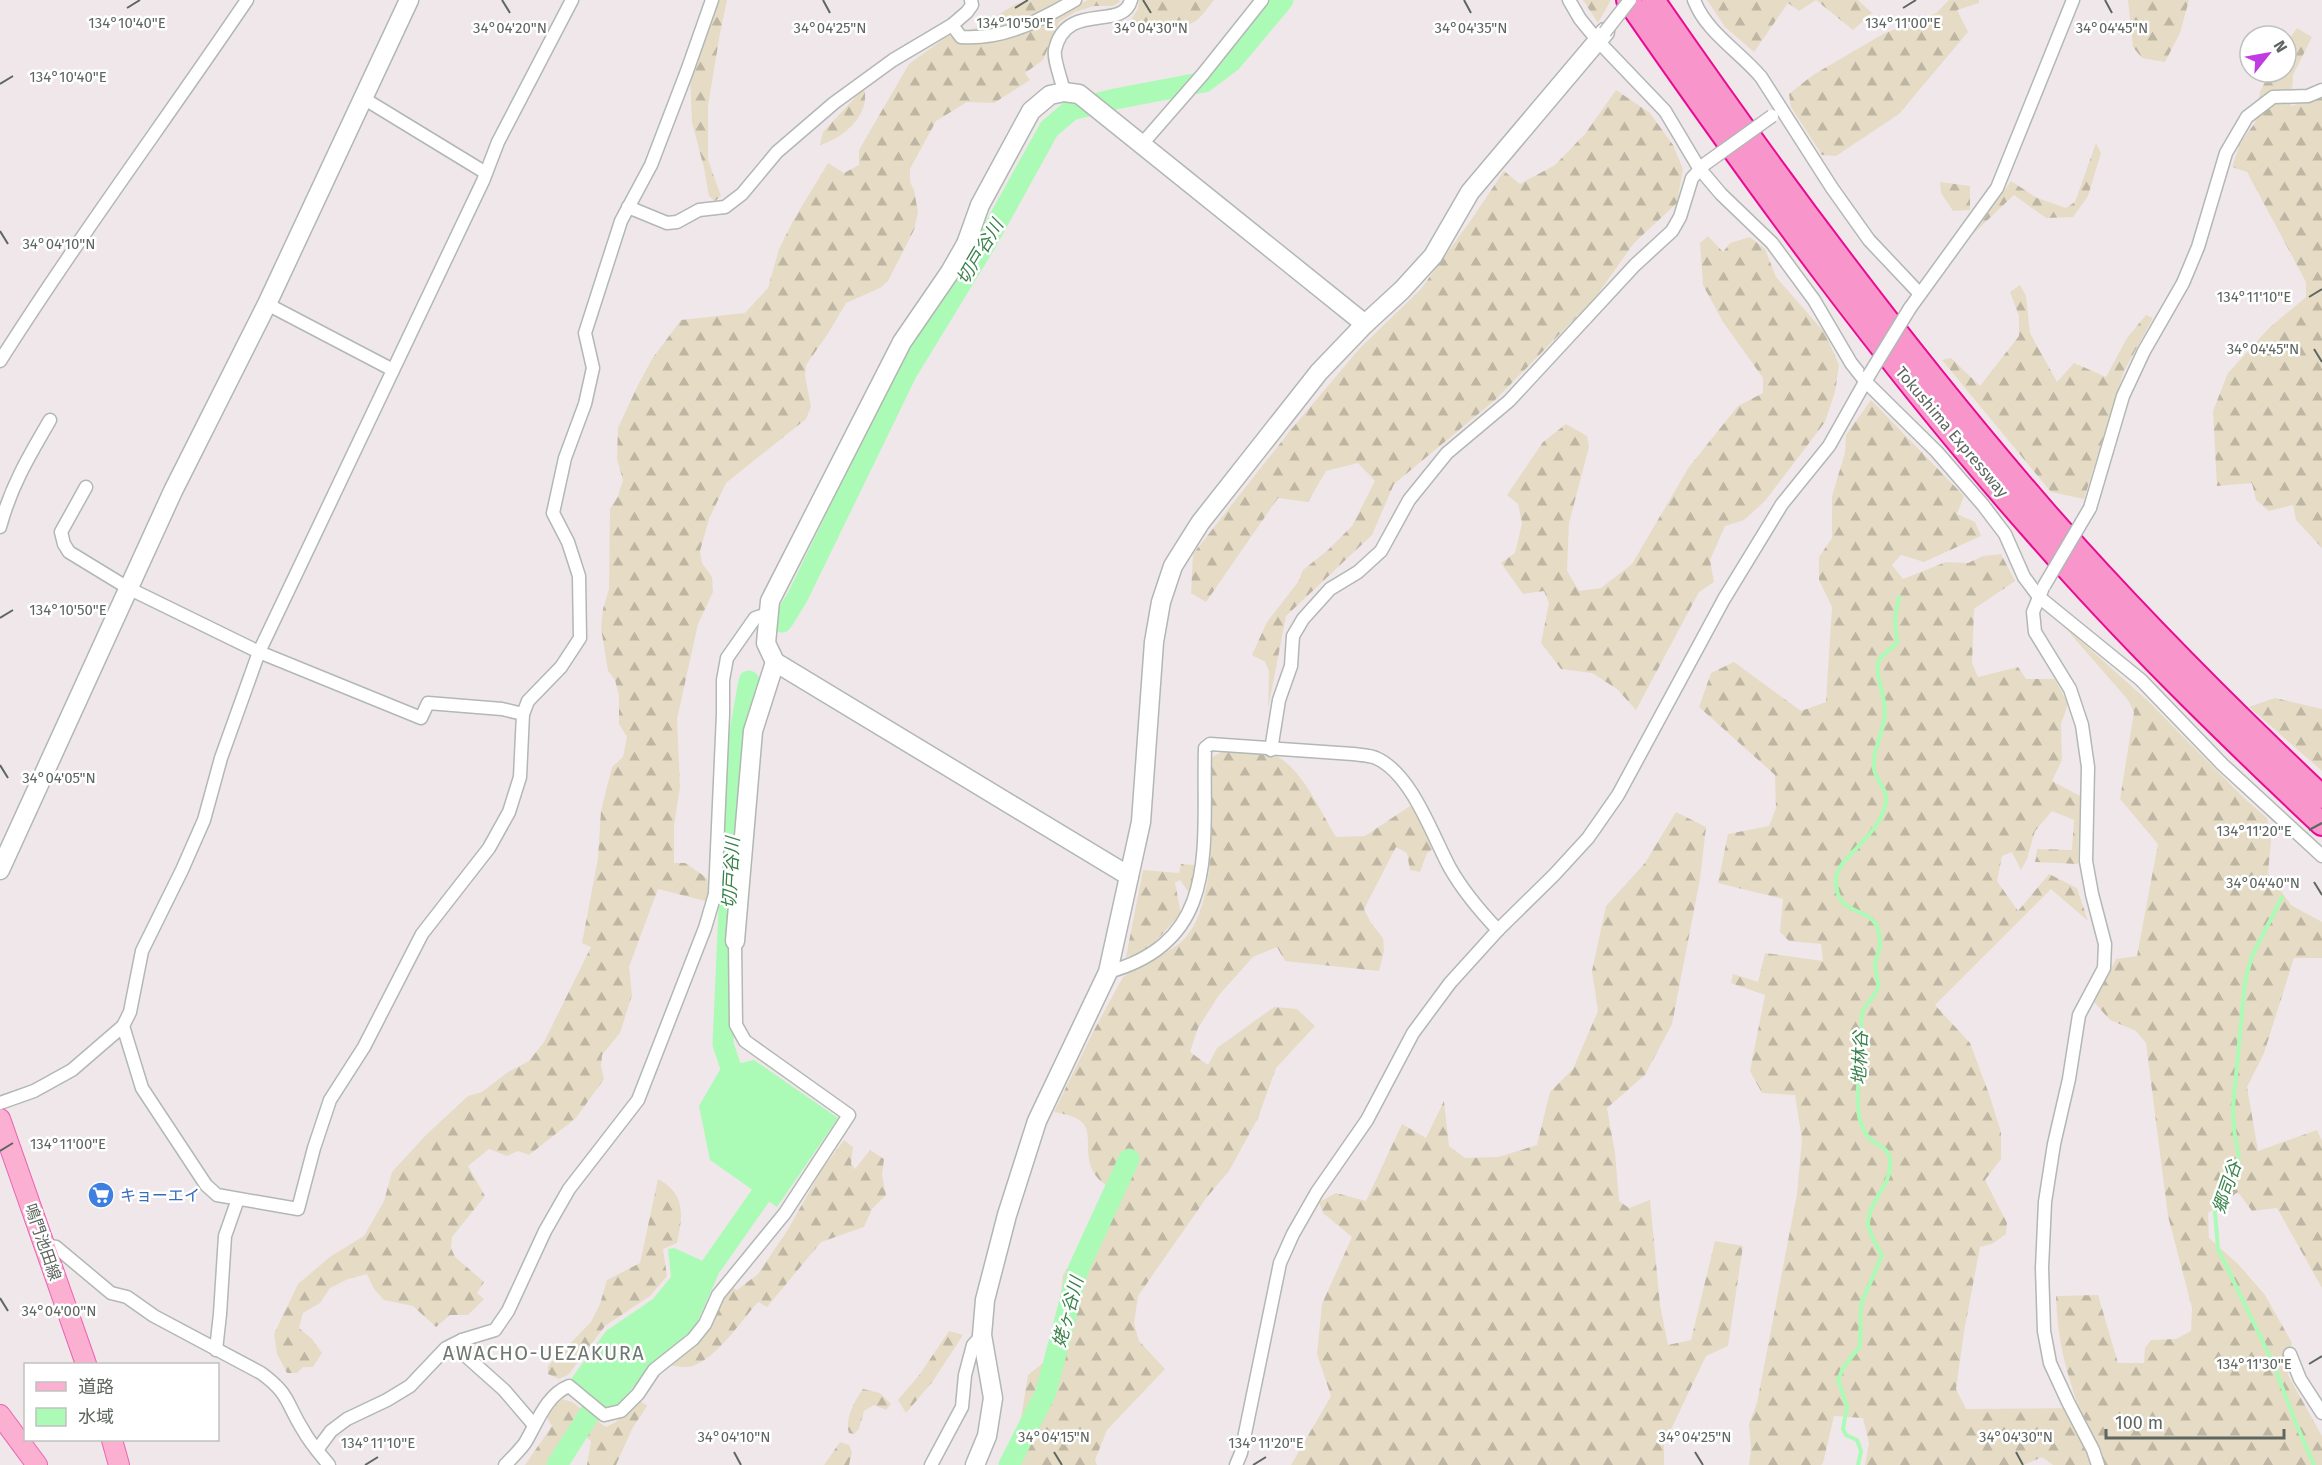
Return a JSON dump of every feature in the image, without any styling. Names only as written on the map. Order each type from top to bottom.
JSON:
[{"type":"highway","name":"Tokushima Expressway","points":[[1629,0],[1804,248],[1925,402],[2036,534],[2150,657],[2322,824]]},
{"type":"highway","name":"Tokushima Expressway","points":[[1653,0],[1728,108],[1822,234],[1942,389],[2048,516],[2170,647],[2322,797]]},
{"type":"main road","name":"鳴門池田線","points":[[0,1119],[85,1363]]},
{"type":"main road","points":[[0,1414],[37,1465]]},
{"type":"main road","points":[[112,1441],[119,1465]]},
{"type":"street","points":[[0,361],[39,298],[247,0]]},
{"type":"street","points":[[0,870],[173,491],[267,304],[409,0]]},
{"type":"street","points":[[0,1103],[57,1080],[123,1026],[130,1012],[142,951],[204,820],[221,758],[259,652],[486,173],[498,142],[572,0]]},
{"type":"street","points":[[123,1026],[142,1088],[200,1175],[217,1195],[298,1209],[314,1148],[330,1100],[364,1047],[422,934],[489,848],[509,812],[520,777],[523,714],[528,701],[561,667],[580,638],[579,576],[568,542],[554,513],[565,458],[585,404],[593,368],[585,333],[621,221],[651,165],[712,0]]},
{"type":"street","points":[[628,207],[667,223],[678,222],[699,210],[725,207],[742,194],[777,152],[834,103],[893,60],[952,25],[967,12],[972,5],[971,0]]},
{"type":"street","points":[[952,25],[961,37],[981,38],[1011,31],[1040,20],[1075,0]]},
{"type":"street","points":[[1064,92],[1055,51],[1063,33],[1074,22],[1083,18],[1121,15],[1129,7],[1131,0]]},
{"type":"street","points":[[1142,144],[1203,74],[1262,0]]},
{"type":"street","points":[[1569,0],[1580,19],[1601,37],[1665,111],[1721,194],[1772,243],[1814,300],[1851,363],[1937,452],[1983,505],[2005,534],[2024,577],[2147,686],[2222,764],[2322,856]]},
{"type":"street","points":[[975,1465],[987,1436],[993,1398],[982,1335],[985,1300],[1001,1236],[1037,1121],[1108,972],[1141,822],[1154,642],[1161,602],[1173,566],[1200,523],[1319,372],[1433,256],[1470,192],[1601,37],[1629,0]]},
{"type":"street","points":[[1694,0],[1702,19],[1748,61],[1761,77],[1776,113],[1869,240],[1920,294]]},
{"type":"street","points":[[1236,1465],[1241,1453],[1280,1263],[1293,1234],[1317,1192],[1367,1120],[1413,1033],[1450,983],[1588,838],[1618,795],[1724,599],[1782,504],[1829,446],[1910,308],[1997,188],[2073,0]]},
{"type":"street","points":[[2098,1465],[2093,1450],[2050,1363],[2044,1331],[2042,1268],[2045,1202],[2079,1015],[2104,968],[2105,944],[2086,861],[2088,767],[2082,725],[2070,689],[2035,632],[2033,612],[2042,591],[2090,508],[2123,396],[2198,247],[2226,153],[2247,117],[2273,97],[2308,96],[2322,90]]},
{"type":"street","points":[[1130,876],[775,662],[766,643],[770,601],[902,342],[950,272],[966,244],[980,205],[1031,111],[1050,95],[1064,92],[1080,94],[1365,324]]},
{"type":"street","points":[[363,98],[486,173]]},
{"type":"street","points":[[1271,750],[1279,700],[1291,666],[1293,636],[1303,619],[1330,589],[1358,572],[1381,551],[1409,501],[1447,453],[1509,401],[1635,265],[1672,231],[1680,217],[1692,178],[1702,166],[1776,113]]},
{"type":"street","points":[[267,304],[393,370]]},
{"type":"street","points":[[0,528],[16,477],[50,420]]},
{"type":"street","points":[[86,487],[61,532],[64,544],[69,552],[128,588],[259,652],[421,718],[428,703],[502,709],[523,714]]},
{"type":"street","points":[[316,1450],[339,1425],[410,1386],[446,1348],[462,1340],[495,1330],[508,1311],[545,1231],[569,1189],[638,1100],[716,894],[723,680],[727,658],[755,618],[767,614]]},
{"type":"street","points":[[505,1465],[524,1444],[541,1412],[564,1388],[570,1386],[604,1416],[621,1411],[638,1394],[654,1370],[693,1340],[705,1324],[718,1295],[785,1214],[849,1115],[745,1041],[736,1025],[735,941],[753,731],[775,662]]},
{"type":"street","points":[[1108,972],[1127,967],[1157,951],[1185,922],[1196,896],[1203,864],[1205,748],[1210,744],[1353,754],[1376,758],[1393,769],[1406,786],[1422,812],[1451,870],[1476,906],[1498,930]]},
{"type":"street","points":[[216,1350],[225,1236],[238,1198]]},
{"type":"street","points":[[44,1245],[56,1248],[111,1293],[127,1297],[153,1316],[261,1373],[277,1384],[286,1396],[302,1429],[329,1465]]},
{"type":"street","points":[[932,1465],[962,1407],[965,1375],[973,1346],[982,1335]]},
{"type":"street","points":[[462,1340],[467,1357],[504,1390],[534,1425]]},
{"type":"street","points":[[2290,1354],[2300,1379],[2322,1413]]},
{"type":"green space","points":[[716,0],[727,0],[708,106],[708,160],[721,196],[715,201],[709,196],[692,122],[690,77]]},
{"type":"green space","points":[[1032,0],[1060,0],[1053,5],[1052,18],[1088,0],[1119,0],[1120,2],[1113,6],[1094,6],[1075,12],[1059,22],[1043,60],[1025,73],[1030,80],[994,103],[967,102],[936,121],[910,169],[910,182],[914,190],[918,213],[914,230],[888,281],[880,288],[846,303],[806,365],[805,375],[811,407],[806,419],[726,483],[709,519],[700,551],[702,563],[712,577],[713,592],[698,624],[677,719],[680,787],[674,826],[674,863],[685,863],[707,878],[710,894],[705,901],[658,889],[629,967],[632,995],[620,1033],[602,1055],[601,1066],[604,1079],[576,1118],[529,1155],[518,1151],[507,1156],[489,1149],[468,1166],[485,1196],[452,1237],[451,1248],[455,1257],[484,1282],[477,1293],[484,1299],[468,1315],[450,1315],[436,1327],[413,1306],[384,1300],[374,1289],[367,1274],[348,1279],[330,1288],[320,1303],[303,1313],[299,1328],[312,1339],[322,1353],[313,1367],[303,1367],[297,1373],[287,1373],[277,1354],[274,1334],[298,1284],[331,1256],[364,1236],[384,1201],[392,1172],[427,1134],[468,1096],[482,1092],[508,1072],[529,1061],[544,1042],[591,947],[582,943],[598,858],[601,811],[612,767],[623,757],[627,737],[619,724],[619,695],[615,680],[608,671],[601,628],[603,609],[609,589],[610,509],[618,496],[623,480],[617,459],[618,428],[652,359],[681,320],[745,313],[768,288],[779,249],[828,163],[844,173],[859,165],[859,150],[909,64],[946,37],[978,27],[1016,4]]},
{"type":"green space","points":[[1139,0],[1214,0],[1200,17],[1187,25],[1161,29],[1126,27],[1138,9]]},
{"type":"green space","points":[[1583,0],[1611,0],[1598,23]]},
{"type":"green space","points":[[1707,0],[1816,0],[1799,11],[1788,3],[1754,52],[1725,27]]},
{"type":"green space","points":[[1816,0],[1858,0],[1872,13],[1853,30]]},
{"type":"green space","points":[[1949,0],[1979,0],[1979,3],[1957,10],[1968,32],[1899,114],[1836,156],[1822,155],[1791,107],[1789,94],[1813,75],[1883,34],[1936,13]]},
{"type":"green space","points":[[2128,0],[2189,0],[2180,33],[2165,62],[2142,58],[2133,47]]},
{"type":"green space","points":[[2298,29],[2312,37],[2298,65]]},
{"type":"green space","points":[[2264,84],[2292,84],[2291,106],[2322,96],[2322,548],[2296,520],[2293,505],[2269,511],[2256,500],[2252,483],[2217,486],[2213,411],[2228,373],[2269,328],[2306,297],[2306,282],[2247,172],[2232,167],[2240,143],[2255,123],[2260,92]]},
{"type":"green space","points":[[864,88],[863,107],[854,124],[838,137],[820,145],[823,132]]},
{"type":"green space","points":[[1616,90],[1650,113],[1673,145],[1683,169],[1677,203],[1634,243],[1595,298],[1495,400],[1394,484],[1372,535],[1286,616],[1268,709],[1269,671],[1265,662],[1252,655],[1267,622],[1298,582],[1303,570],[1328,550],[1352,526],[1375,481],[1358,463],[1326,471],[1308,502],[1278,498],[1206,602],[1191,593],[1193,554],[1289,432],[1359,349],[1421,289],[1504,171],[1520,184],[1555,165],[1585,134]]},
{"type":"green space","points":[[2096,143],[2101,153],[2088,196],[2073,217],[2046,218],[2014,195],[1974,233],[2011,181],[2037,198],[2066,208],[2075,202]]},
{"type":"green space","points":[[1940,182],[1970,186],[1970,210],[1953,211],[1941,193]]},
{"type":"green space","points":[[1708,236],[1723,252],[1730,243],[1750,237],[1765,249],[1776,277],[1825,333],[1839,365],[1835,392],[1825,422],[1765,501],[1744,520],[1725,526],[1710,560],[1714,582],[1699,592],[1636,710],[1617,689],[1592,673],[1561,669],[1541,643],[1549,603],[1544,591],[1523,594],[1501,563],[1515,553],[1522,523],[1518,504],[1507,495],[1543,442],[1566,424],[1587,436],[1589,447],[1569,523],[1567,571],[1579,591],[1601,588],[1632,564],[1689,467],[1738,406],[1763,393],[1763,378],[1723,322],[1703,285],[1700,243]]},
{"type":"green space","points":[[2020,285],[2026,296],[2030,333],[2057,382],[2074,363],[2106,377],[2127,338],[2146,315],[2153,318],[2124,371],[2084,499],[2051,492],[1942,360],[1951,358],[1980,386],[2019,336],[2019,316],[2010,292]]},
{"type":"green space","points":[[1871,400],[1964,496],[1957,514],[1975,522],[1981,536],[1924,562],[1901,555],[1892,565],[1903,579],[1946,562],[1968,563],[1983,556],[2001,554],[2015,581],[1974,609],[1972,663],[1978,677],[2018,667],[2026,679],[2055,679],[2068,704],[2061,724],[2062,760],[2052,781],[2080,796],[2078,864],[2035,862],[2037,849],[2072,850],[2074,820],[2052,811],[2035,831],[2027,859],[2021,870],[2012,852],[2002,856],[1997,881],[2018,911],[2049,874],[2077,888],[2088,921],[2051,889],[1935,1005],[1970,1043],[1989,1094],[2001,1132],[2001,1159],[1985,1180],[2007,1223],[2006,1234],[1992,1244],[1980,1247],[1956,1389],[1966,1409],[2079,1408],[2063,1353],[2056,1296],[2098,1295],[2118,1363],[2144,1363],[2145,1348],[2151,1340],[2176,1339],[2191,1331],[2192,1308],[2168,1216],[2146,1043],[2136,1031],[2110,1020],[2094,1002],[2116,959],[2137,956],[2158,844],[2120,799],[2134,712],[2128,700],[2061,623],[2148,701],[2244,798],[2267,818],[2271,841],[2268,873],[2291,905],[2322,922],[2322,958],[2294,958],[2264,1053],[2247,1087],[2258,1151],[2317,1130],[2322,1141],[2322,1288],[2277,1208],[2252,1211],[2238,1192],[2208,1213],[2209,1238],[2238,1264],[2265,1295],[2292,1343],[2288,1375],[2322,1436],[2322,1465],[2053,1465],[2042,1457],[2024,1465],[1865,1465],[1869,1443],[1863,1418],[1834,1416],[1821,1465],[1749,1465],[1751,1448],[1749,1424],[1757,1403],[1797,1194],[1802,1139],[1795,1095],[1762,1093],[1750,1071],[1765,995],[1731,983],[1733,974],[1758,982],[1765,953],[1823,961],[1821,944],[1789,941],[1780,932],[1783,899],[1718,883],[1728,834],[1769,826],[1776,808],[1775,775],[1699,707],[1711,673],[1734,662],[1801,711],[1826,702],[1832,607],[1819,580],[1819,557],[1832,538],[1832,496],[1845,453],[1846,435]]},
{"type":"green space","points":[[2275,698],[2322,709],[2322,771],[2249,707]]},
{"type":"green space","points":[[1225,750],[1277,756],[1287,763],[1311,793],[1336,837],[1365,836],[1410,806],[1413,807],[1433,849],[1427,853],[1420,872],[1410,870],[1407,853],[1396,847],[1364,909],[1371,923],[1383,938],[1384,951],[1379,971],[1285,961],[1277,947],[1253,957],[1219,995],[1198,1028],[1190,1052],[1208,1065],[1217,1048],[1274,1007],[1297,1009],[1315,1026],[1276,1068],[1258,1118],[1229,1171],[1207,1197],[1138,1296],[1134,1324],[1139,1341],[1165,1369],[1107,1430],[1095,1460],[1097,1465],[1010,1465],[1019,1430],[1028,1375],[1049,1358],[1058,1323],[1063,1275],[1119,1194],[1096,1176],[1090,1165],[1088,1136],[1081,1121],[1054,1112],[1123,977],[1144,963],[1138,954],[1126,957],[1143,870],[1179,873],[1181,864],[1197,865],[1190,894],[1180,880],[1175,883],[1181,914],[1151,946],[1159,957],[1182,941],[1196,922],[1208,878],[1211,852],[1211,758]]},
{"type":"green space","points":[[1676,812],[1706,827],[1700,879],[1672,1024],[1645,1075],[1607,1108],[1615,1153],[1619,1201],[1629,1208],[1650,1200],[1660,1305],[1668,1345],[1691,1340],[1715,1241],[1743,1246],[1728,1346],[1706,1356],[1664,1444],[1664,1465],[1291,1465],[1331,1396],[1317,1354],[1322,1304],[1352,1237],[1323,1213],[1319,1202],[1336,1193],[1366,1201],[1402,1124],[1426,1138],[1444,1101],[1449,1146],[1465,1158],[1498,1157],[1537,1145],[1550,1092],[1573,1069],[1598,1011],[1592,971],[1606,906],[1645,863]]},
{"type":"green space","points":[[844,1140],[853,1147],[851,1164],[855,1169],[870,1150],[884,1159],[882,1175],[886,1195],[872,1209],[864,1227],[821,1242],[767,1307],[758,1302],[721,1346],[704,1360],[688,1367],[667,1365],[702,1337],[731,1287],[737,1290],[758,1274],[787,1231],[821,1171]]},
{"type":"green space","points":[[658,1179],[674,1192],[681,1215],[677,1243],[663,1249],[667,1276],[650,1296],[605,1326],[568,1375],[559,1379],[548,1374],[548,1366],[591,1322],[600,1304],[607,1280],[640,1263]]},
{"type":"green space","points":[[949,1331],[963,1335],[933,1381],[906,1413],[898,1400],[920,1374]]},
{"type":"green space","points":[[863,1389],[880,1393],[891,1404],[886,1410],[874,1405],[864,1411],[859,1429],[854,1434],[849,1433],[849,1416]]},
{"type":"green space","points":[[562,1399],[572,1402],[606,1427],[616,1422],[639,1400],[647,1406],[632,1429],[616,1465],[587,1465],[591,1441],[575,1428],[551,1465],[525,1465],[552,1426],[546,1416]]},
{"type":"green space","points":[[840,1442],[849,1445],[852,1452],[849,1465],[824,1465]]},
{"type":"water","points":[[754,1060],[838,1118],[777,1207],[710,1160],[699,1106],[721,1068]]},
{"type":"water","points":[[674,1248],[712,1265],[719,1273],[695,1327],[653,1364],[617,1406],[603,1408],[571,1379],[606,1331],[653,1299],[671,1277],[668,1249]]},
{"type":"waterway","name":"切戸谷川","points":[[782,622],[797,598],[907,372],[987,241],[1049,129],[1071,110],[1204,82],[1232,61],[1283,0]]},
{"type":"waterway","name":"地林谷","points":[[1858,1465],[1861,1451],[1857,1440],[1846,1435],[1843,1429],[1847,1406],[1838,1380],[1843,1368],[1860,1346],[1861,1304],[1882,1256],[1871,1235],[1868,1223],[1872,1207],[1888,1177],[1890,1160],[1885,1149],[1864,1132],[1859,1117],[1858,1101],[1862,1014],[1878,987],[1875,964],[1880,946],[1878,929],[1873,920],[1842,902],[1836,879],[1843,863],[1876,825],[1886,802],[1885,793],[1874,769],[1875,754],[1885,711],[1877,666],[1882,657],[1897,643],[1895,617],[1899,597]]},
{"type":"waterway","name":"切戸谷川","points":[[730,1065],[723,1044],[736,753],[749,681]]},
{"type":"waterway","name":"郷司谷","points":[[2282,897],[2252,956],[2245,981],[2233,1107],[2239,1158],[2235,1173],[2215,1212],[2218,1249],[2273,1363],[2314,1465]]},
{"type":"waterway","name":"姥ヶ谷川","points":[[1009,1465],[1046,1392],[1078,1270],[1129,1159]]},
{"type":"waterway","name":"切戸谷川","points":[[712,1265],[761,1195]]},
{"type":"waterway","name":"切戸谷川","points":[[557,1465],[590,1413]]},
{"type":"place","name":"キョーエイ","points":[[101,1195]]},
{"type":"district","name":"AWACHO-UEZAKURA","points":[[544,1353]]}]
